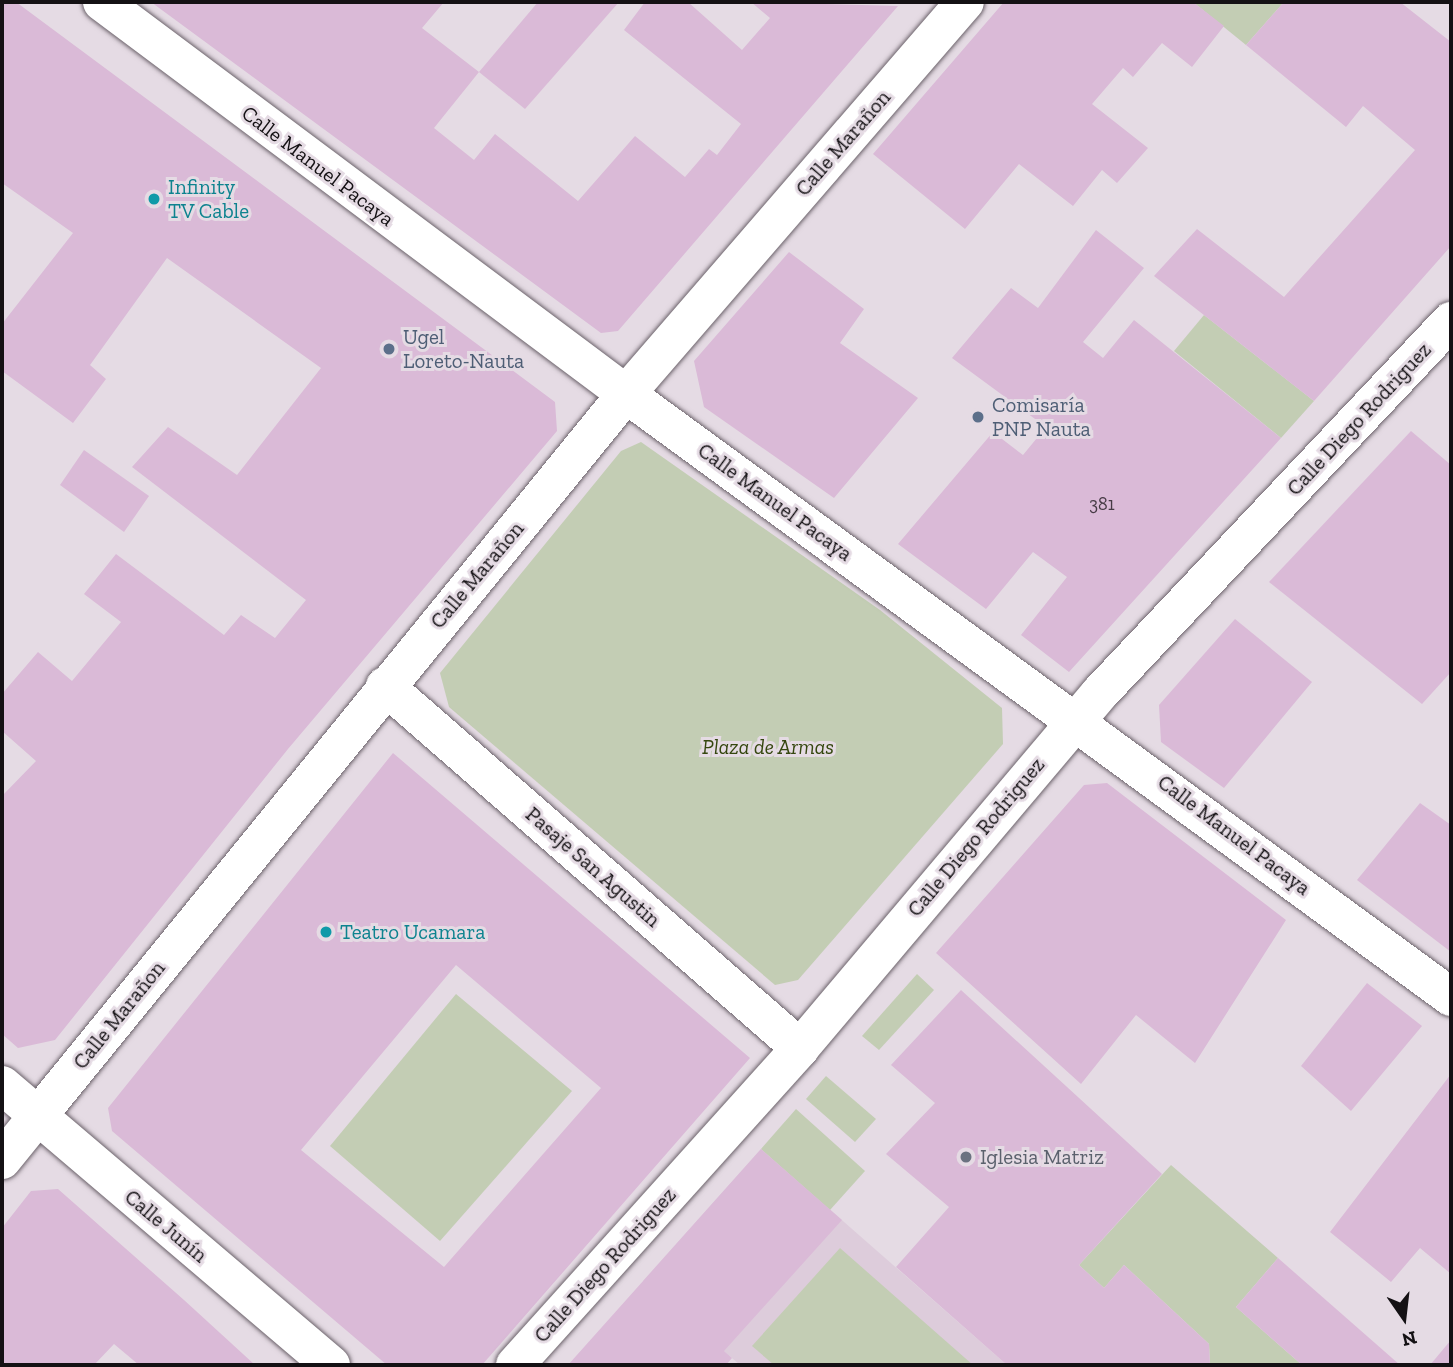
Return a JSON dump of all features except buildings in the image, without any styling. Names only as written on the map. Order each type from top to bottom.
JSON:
[{"type":"street","name":"Calle Manuel Pacaya","points":[[102,2],[626,394],[1451,997]]},
{"type":"street","name":"Calle Marañon","points":[[2,1160],[385,686],[626,394],[965,2]]},
{"type":"street","name":"Calle Diego Rodriguez","points":[[515,1365],[800,1048],[1076,721],[1451,321]]},
{"type":"street","name":"Pasaje San Agustin","points":[[385,686],[800,1048]]},
{"type":"street","name":"Calle Junín","points":[[2,1085],[331,1365]]},
{"type":"shaded area","points":[[761,1149],[1007,1365],[740,1365],[643,1281]]},
{"type":"green space","points":[[1193,2],[1284,2],[1246,45]]},
{"type":"green space","points":[[1204,315],[1314,401],[1281,438],[1174,351]]},
{"type":"green space","name":"Plaza de Armas","points":[[641,442],[880,610],[1002,708],[1003,744],[798,980],[775,985],[449,707],[440,673],[621,451]]},
{"type":"green space","points":[[917,974],[934,990],[879,1050],[862,1036]]},
{"type":"green space","points":[[456,994],[572,1091],[440,1241],[330,1146]]},
{"type":"green space","points":[[826,1076],[876,1119],[855,1142],[806,1099]]},
{"type":"green space","points":[[796,1109],[865,1171],[830,1210],[761,1149]]},
{"type":"green space","points":[[1171,1165],[1278,1258],[1236,1307],[1302,1365],[1210,1365],[1209,1344],[1124,1265],[1104,1288],[1079,1265]]},
{"type":"green space","points":[[840,1248],[973,1365],[774,1365],[752,1346]]},
{"type":"place","name":"Infinity TV Cable","points":[[154,199]]},
{"type":"place","name":"Ugel Loreto-Nauta","points":[[389,349]]},
{"type":"place","name":"Comisaría PNP Nauta","points":[[978,417]]},
{"type":"place","name":"Teatro Ucamara","points":[[326,932]]},
{"type":"place","name":"Iglesia Matriz","points":[[966,1157]]}]
